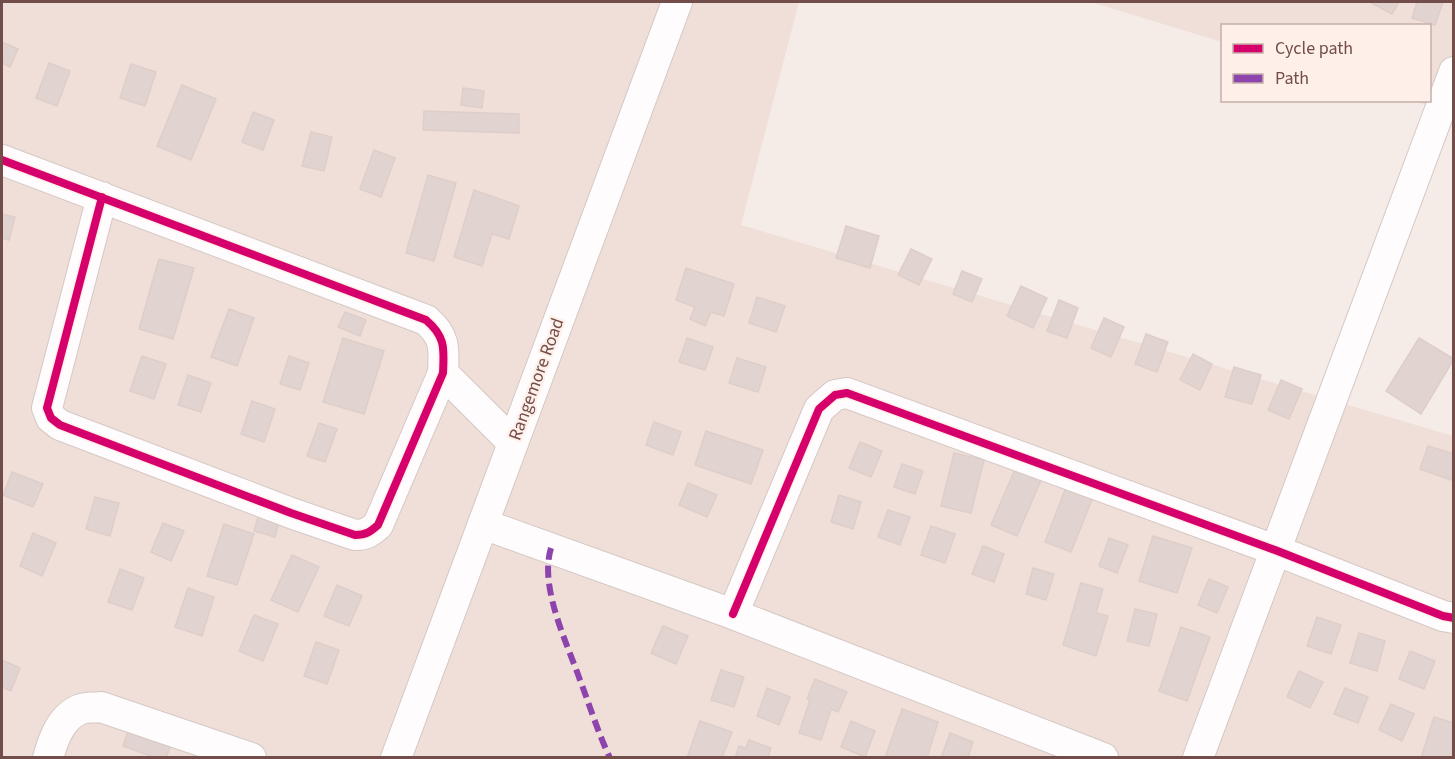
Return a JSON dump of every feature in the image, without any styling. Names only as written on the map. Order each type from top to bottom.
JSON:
[{"type":"street","name":"Rangemore Road","points":[[396,758],[677,2]]},
{"type":"street","points":[[1198,758],[1454,72]]},
{"type":"street","points":[[2,160],[102,197],[426,320],[435,328],[441,338],[444,352],[443,373],[378,525],[364,535],[355,535],[60,425],[51,418],[47,408],[102,197]]},
{"type":"street","points":[[443,373],[513,443]]},
{"type":"street","points":[[733,614],[819,409],[835,394],[847,393],[1275,550],[1443,616],[1454,618]]},
{"type":"street","points":[[483,524],[733,614],[1103,758]]},
{"type":"street","points":[[48,758],[54,738],[69,716],[81,709],[101,707],[251,758]]},
{"type":"shaded area","points":[[2,2],[799,2],[741,225],[1453,436],[1453,757],[2,757]]},
{"type":"shaded area","points":[[1091,2],[1453,2],[1453,95],[1447,111],[1416,102],[1431,102],[1431,24],[1221,24],[1221,42]]},
{"type":"building","points":[[1370,2],[1399,2],[1392,14]]},
{"type":"building","points":[[1417,2],[1443,2],[1435,25],[1412,18]]},
{"type":"building","points":[[2,42],[18,49],[10,67],[2,63]]},
{"type":"building","points":[[49,63],[70,71],[57,106],[36,98]]},
{"type":"building","points":[[131,64],[156,72],[145,106],[120,98]]},
{"type":"building","points":[[182,85],[216,99],[191,160],[157,146]]},
{"type":"building","points":[[463,88],[484,91],[482,108],[461,105]]},
{"type":"building","points":[[424,111],[519,114],[519,133],[423,130]]},
{"type":"building","points":[[253,112],[274,120],[263,150],[242,142]]},
{"type":"building","points":[[311,132],[332,137],[324,171],[302,166]]},
{"type":"building","points":[[374,150],[395,158],[381,197],[360,189]]},
{"type":"building","points":[[428,175],[456,183],[434,261],[406,253]]},
{"type":"building","points":[[474,190],[519,206],[509,239],[492,234],[482,266],[454,257]]},
{"type":"building","points":[[2,214],[15,217],[9,240],[2,238]]},
{"type":"building","points":[[846,226],[879,236],[870,268],[836,258]]},
{"type":"building","points":[[911,249],[932,259],[919,285],[898,275]]},
{"type":"building","points":[[159,259],[194,268],[173,339],[139,329]]},
{"type":"building","points":[[686,268],[734,284],[724,316],[711,312],[705,326],[690,319],[695,307],[676,300]]},
{"type":"building","points":[[962,271],[982,279],[972,302],[953,294]]},
{"type":"building","points":[[1021,286],[1047,298],[1033,328],[1007,316]]},
{"type":"building","points":[[757,297],[785,306],[776,332],[749,323]]},
{"type":"building","points":[[1059,300],[1078,308],[1067,338],[1047,331]]},
{"type":"building","points":[[229,309],[254,318],[237,366],[211,357]]},
{"type":"building","points":[[345,312],[366,320],[360,336],[338,327]]},
{"type":"building","points":[[1104,318],[1124,327],[1111,357],[1091,348]]},
{"type":"building","points":[[1146,334],[1168,342],[1157,372],[1135,364]]},
{"type":"building","points":[[343,338],[384,351],[364,414],[323,402]]},
{"type":"building","points":[[687,338],[713,347],[705,370],[679,362]]},
{"type":"building","points":[[1419,338],[1454,359],[1421,414],[1386,391]]},
{"type":"building","points":[[1193,354],[1212,364],[1200,390],[1180,380]]},
{"type":"building","points":[[142,356],[166,364],[154,399],[130,391]]},
{"type":"building","points":[[289,356],[309,363],[300,390],[280,384]]},
{"type":"building","points":[[737,358],[766,367],[758,392],[729,383]]},
{"type":"building","points":[[1234,367],[1261,375],[1252,404],[1225,397]]},
{"type":"building","points":[[188,375],[211,383],[201,412],[178,405]]},
{"type":"building","points":[[1281,380],[1302,389],[1289,419],[1268,410]]},
{"type":"building","points":[[252,401],[275,409],[264,442],[241,434]]},
{"type":"building","points":[[654,422],[681,432],[673,455],[646,445]]},
{"type":"building","points":[[319,423],[337,429],[325,462],[307,456]]},
{"type":"building","points":[[706,431],[763,450],[751,484],[695,465]]},
{"type":"building","points":[[860,442],[882,451],[871,477],[849,468]]},
{"type":"building","points":[[1428,446],[1454,454],[1454,472],[1451,480],[1420,469]]},
{"type":"building","points":[[954,453],[984,460],[971,513],[941,506]]},
{"type":"building","points":[[1019,460],[1045,471],[1017,536],[991,525]]},
{"type":"building","points":[[902,464],[923,471],[915,494],[894,487]]},
{"type":"building","points":[[12,472],[43,484],[33,507],[3,495]]},
{"type":"building","points":[[1068,482],[1095,492],[1071,552],[1045,542]]},
{"type":"building","points":[[688,483],[717,495],[707,517],[679,505]]},
{"type":"building","points":[[839,495],[861,502],[853,529],[831,522]]},
{"type":"building","points":[[95,497],[119,503],[110,536],[86,529]]},
{"type":"building","points":[[260,510],[281,515],[275,537],[254,531]]},
{"type":"building","points":[[888,510],[910,517],[900,545],[878,537]]},
{"type":"building","points":[[163,523],[184,531],[171,561],[151,552]]},
{"type":"building","points":[[224,524],[254,534],[237,585],[207,576]]},
{"type":"building","points":[[931,526],[955,534],[945,563],[921,555]]},
{"type":"building","points":[[33,533],[56,543],[42,576],[20,566]]},
{"type":"building","points":[[1153,536],[1192,548],[1177,593],[1139,581]]},
{"type":"building","points":[[1109,538],[1128,545],[1117,573],[1099,566]]},
{"type":"building","points":[[983,546],[1004,554],[994,582],[972,574]]},
{"type":"building","points":[[292,555],[319,567],[298,612],[271,600]]},
{"type":"building","points":[[1033,568],[1054,574],[1046,600],[1026,594]]},
{"type":"building","points":[[120,569],[144,578],[132,610],[108,602]]},
{"type":"building","points":[[1209,579],[1228,587],[1217,613],[1198,605]]},
{"type":"building","points":[[1081,583],[1103,589],[1096,613],[1108,616],[1096,656],[1063,645]]},
{"type":"building","points":[[337,585],[362,596],[349,626],[324,616]]},
{"type":"building","points":[[188,588],[214,597],[202,636],[175,627]]},
{"type":"building","points":[[1135,609],[1157,614],[1149,646],[1127,641]]},
{"type":"building","points":[[254,615],[278,624],[263,661],[239,651]]},
{"type":"building","points":[[1317,617],[1341,625],[1331,654],[1307,646]]},
{"type":"building","points":[[663,626],[688,636],[676,664],[651,653]]},
{"type":"building","points":[[1181,627],[1210,637],[1187,701],[1159,691]]},
{"type":"building","points":[[1359,633],[1385,641],[1377,671],[1350,663]]},
{"type":"building","points":[[316,642],[339,650],[327,684],[304,676]]},
{"type":"building","points":[[1410,651],[1435,661],[1424,689],[1399,679]]},
{"type":"building","points":[[2,660],[20,668],[11,691],[2,687]]},
{"type":"building","points":[[721,670],[744,677],[734,707],[711,700]]},
{"type":"building","points":[[1299,671],[1323,682],[1310,708],[1287,697]]},
{"type":"building","points":[[815,679],[847,692],[838,712],[831,709],[821,740],[799,733],[810,700],[807,699]]},
{"type":"building","points":[[767,688],[790,697],[779,725],[757,716]]},
{"type":"building","points":[[1345,688],[1368,697],[1358,723],[1334,714]]},
{"type":"building","points":[[1391,704],[1414,714],[1402,741],[1379,730]]},
{"type":"building","points":[[902,709],[938,722],[927,758],[885,758]]},
{"type":"building","points":[[1434,717],[1454,723],[1454,758],[1421,758]]},
{"type":"building","points":[[700,721],[732,732],[722,758],[687,758]]},
{"type":"building","points":[[851,721],[875,731],[865,757],[841,747]]},
{"type":"building","points":[[131,722],[174,737],[166,758],[156,758],[123,746]]},
{"type":"building","points":[[950,733],[973,742],[968,758],[941,758]]},
{"type":"building","points":[[749,740],[771,748],[768,758],[735,758],[739,746],[746,748]]},
{"type":"marked path","points":[[551,548],[548,563],[549,580],[556,615],[610,758]]},
{"type":"cycle path","points":[[2,160],[426,320],[433,326],[442,344],[443,373],[378,525],[365,534],[355,535],[60,425],[51,418],[47,408],[102,197]]},
{"type":"cycle path","points":[[733,614],[819,409],[835,395],[847,393],[1275,550],[1443,616],[1454,618]]}]
